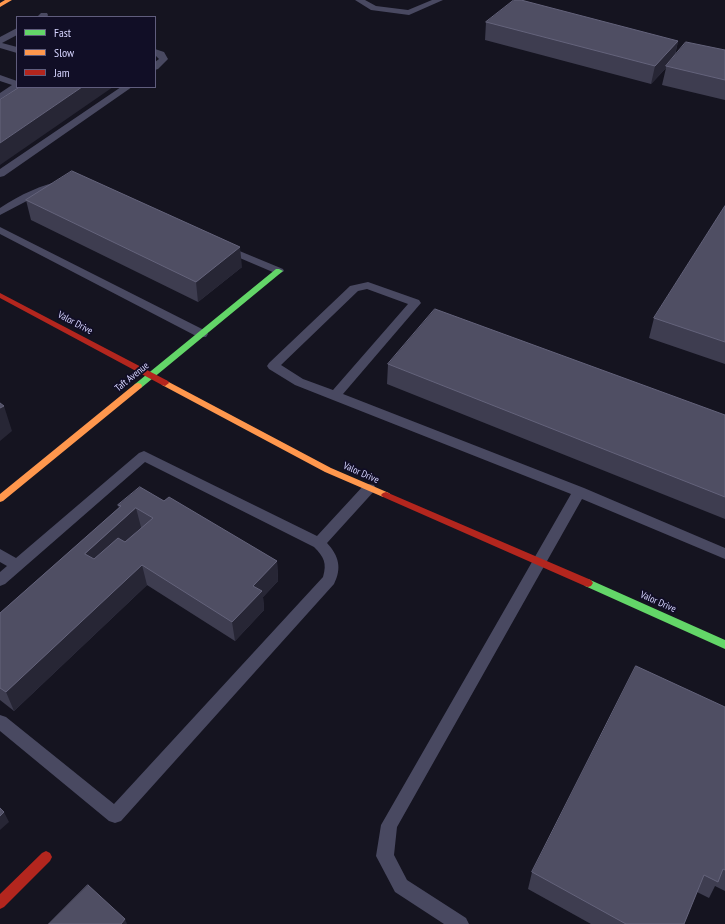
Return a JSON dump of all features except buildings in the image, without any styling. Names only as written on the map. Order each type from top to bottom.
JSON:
[{"type":"street","points":[[0,6],[9,0]]},
{"type":"street","name":"Taft Avenue","points":[[0,499],[278,272]]},
{"type":"street","name":"Valor Drive","points":[[0,296],[284,448],[370,489],[540,561],[725,645]]},
{"type":"street","points":[[0,902],[46,857]]},
{"type":"lane","points":[[359,0],[374,8],[409,13],[439,0]]},
{"type":"lane","points":[[0,41],[16,32]]},
{"type":"lane","points":[[0,45],[16,50]]},
{"type":"lane","points":[[156,52],[161,54],[164,59],[156,66]]},
{"type":"lane","points":[[0,78],[16,85]]},
{"type":"lane","points":[[0,97],[16,86]]},
{"type":"lane","points":[[0,174],[126,88]]},
{"type":"lane","points":[[0,212],[46,186],[66,183],[77,184]]},
{"type":"lane","points":[[0,230],[202,334]]},
{"type":"lane","points":[[215,243],[278,272]]},
{"type":"lane","points":[[335,396],[415,303],[368,285],[354,288],[273,366],[299,382],[579,492],[725,554]]},
{"type":"lane","points":[[0,580],[144,456],[320,543],[331,555],[333,568],[329,580],[115,816],[0,722]]},
{"type":"lane","points":[[320,543],[370,489]]},
{"type":"lane","points":[[460,924],[401,886],[385,856],[389,825],[579,492]]},
{"type":"lane","points":[[0,555],[17,565]]},
{"type":"traffic: fast","points":[[138,386],[279,271]]},
{"type":"traffic: fast","points":[[588,583],[725,645]]},
{"type":"traffic: slow","points":[[0,5],[9,0]]},
{"type":"traffic: slow","points":[[165,383],[328,470],[386,495]]},
{"type":"traffic: slow","points":[[0,499],[138,386]]},
{"type":"traffic: jam","points":[[0,295],[165,383]]},
{"type":"traffic: jam","points":[[386,495],[588,583]]},
{"type":"traffic: jam","points":[[0,903],[46,857]]}]
